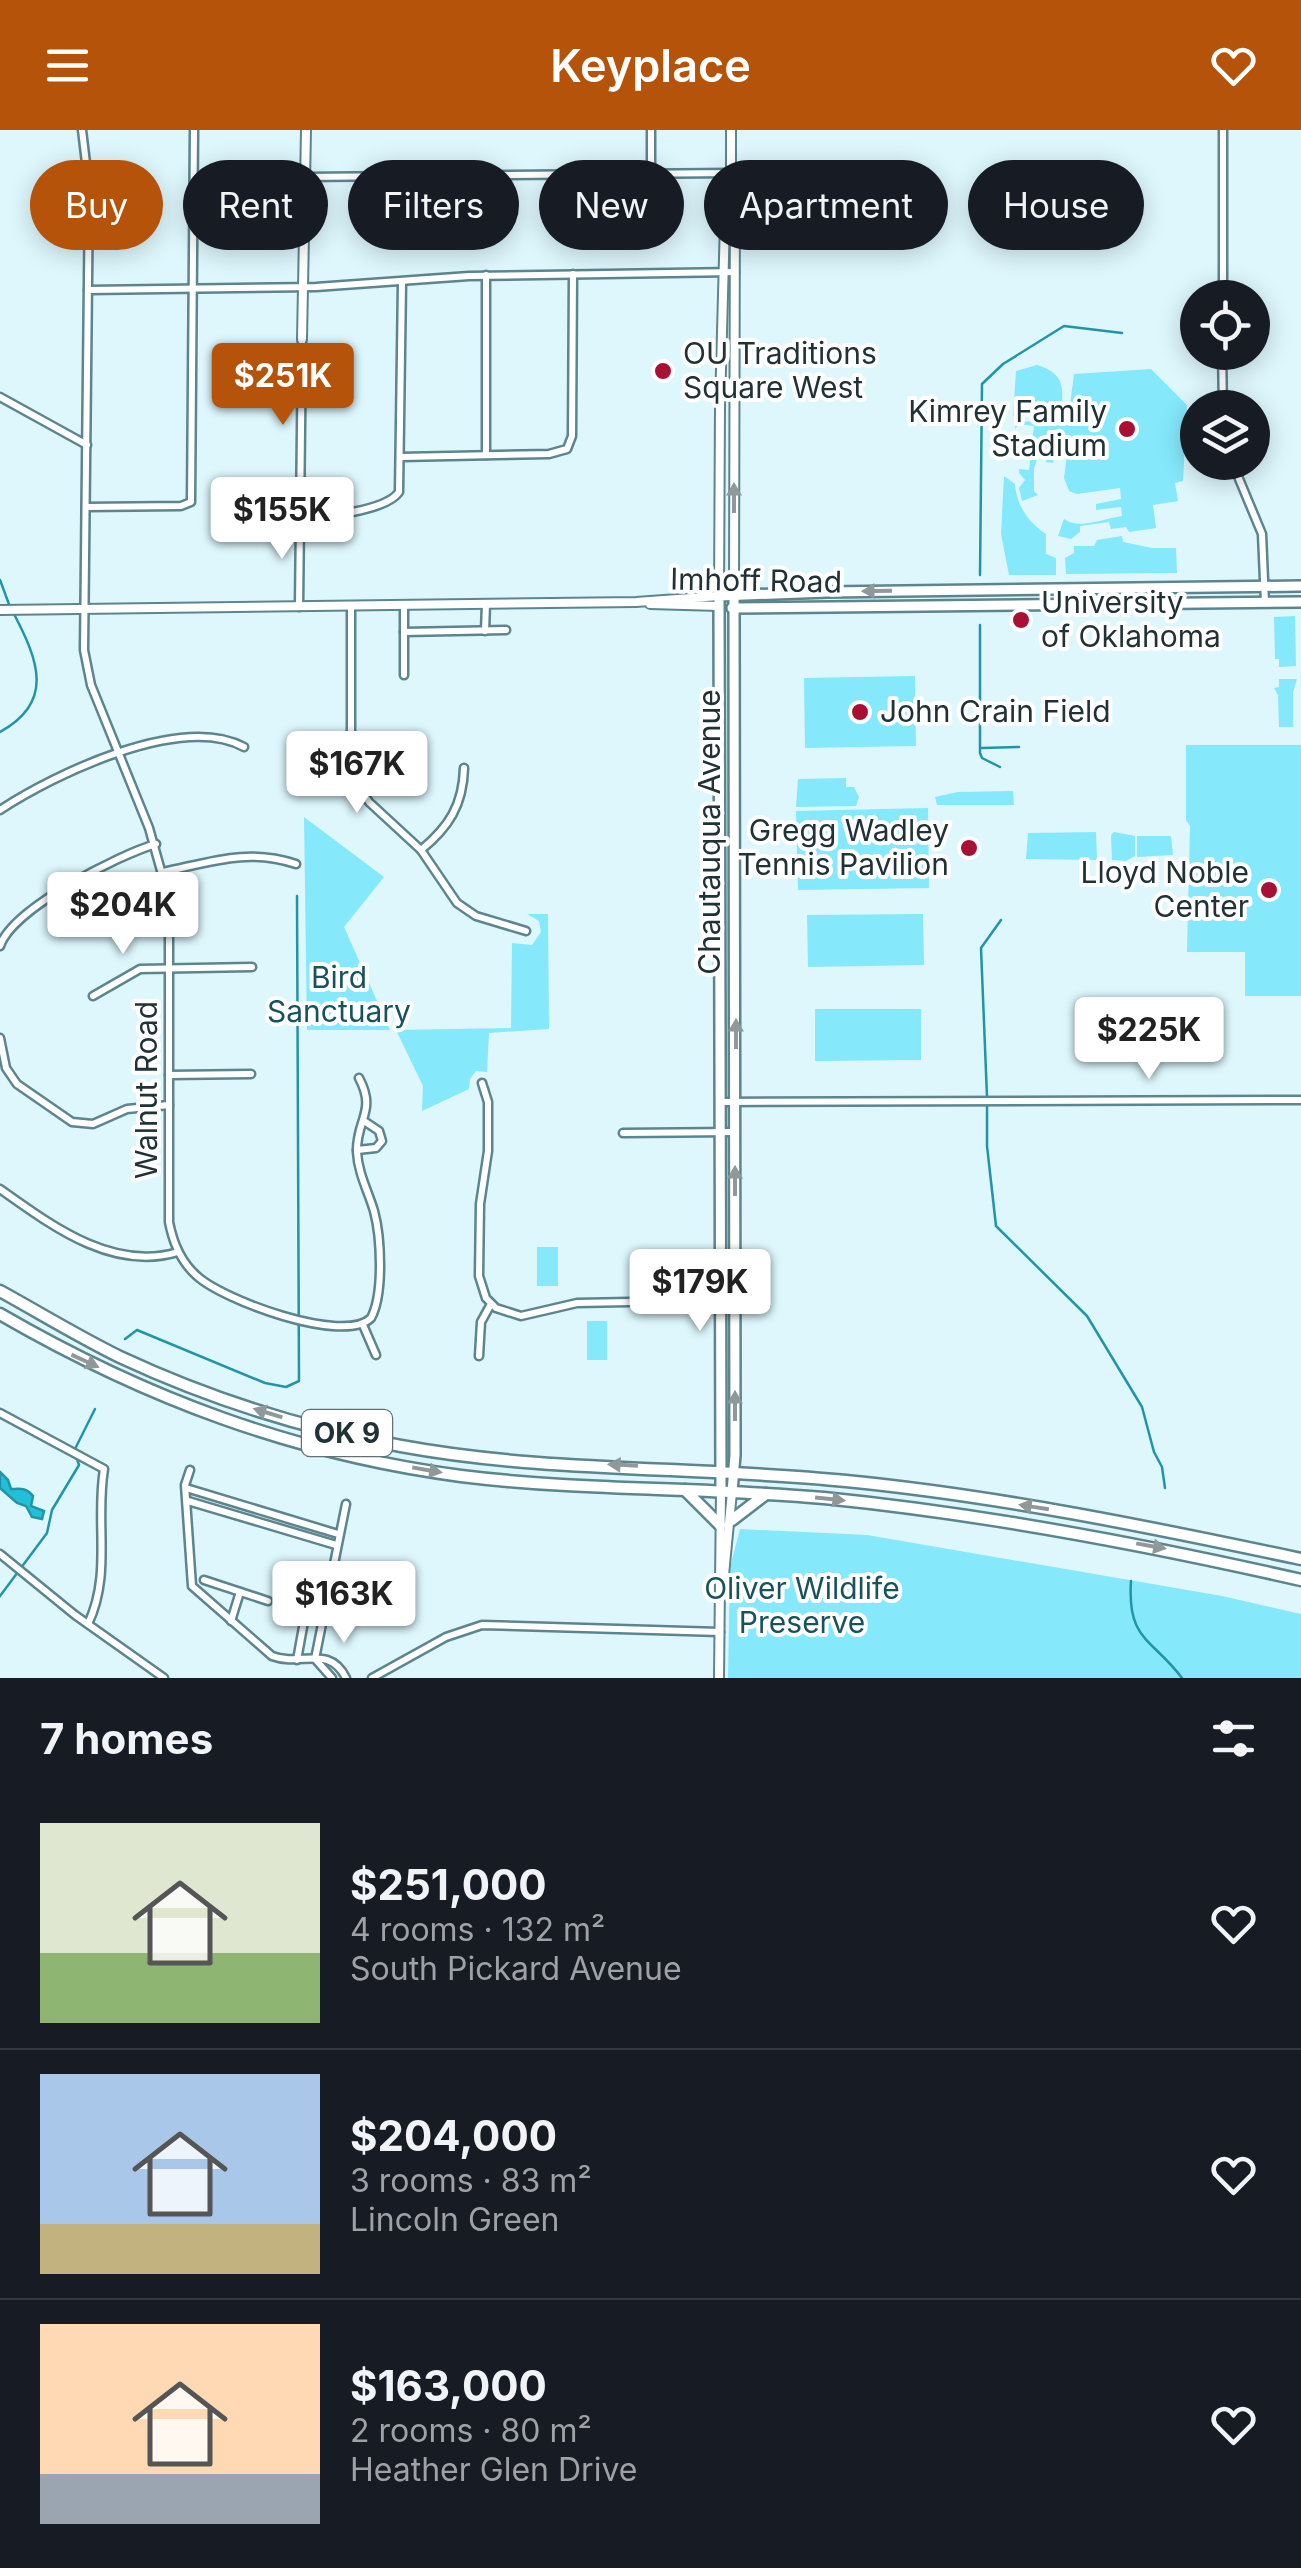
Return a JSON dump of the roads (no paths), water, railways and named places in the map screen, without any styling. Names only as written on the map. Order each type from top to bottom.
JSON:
[{"type":"highway","name":"OK 9","points":[[0,1291],[120,1357],[264,1413],[400,1446],[505,1460],[720,1471],[926,1490],[1117,1520],[1301,1559]]},
{"type":"highway","name":"OK 9","points":[[0,1314],[67,1353],[186,1408],[356,1458],[462,1476],[885,1505],[1159,1547],[1301,1580]]},
{"type":"highway","points":[[684,1490],[726,1523],[767,1494]]},
{"type":"main road","name":"Imhoff Road","points":[[719,601],[734,596],[1301,586]]},
{"type":"main road","name":"Chautauqua Avenue","points":[[727,1492],[734,1472],[734,596]]},
{"type":"main road","name":"Imhoff Road","points":[[719,601],[734,608],[1301,602]]},
{"type":"main road","name":"Chautauqua Avenue","points":[[719,601],[720,1471],[727,1492]]},
{"type":"street","name":"Walnut Road","points":[[82,130],[89,188],[86,664],[156,844],[163,872],[169,968],[169,1222],[178,1252]]},
{"type":"street","points":[[86,507],[182,506],[191,502],[194,130]]},
{"type":"street","points":[[305,160],[306,130]]},
{"type":"street","points":[[651,130],[652,160]]},
{"type":"street","name":"Chautauqua Avenue","points":[[730,130],[730,160]]},
{"type":"street","points":[[1223,130],[1223,280]]},
{"type":"street","points":[[328,176],[539,174]]},
{"type":"street","points":[[299,607],[304,250]]},
{"type":"street","name":"Chautauqua Avenue","points":[[729,250],[734,596]]},
{"type":"street","points":[[88,290],[303,287],[486,275],[730,272]]},
{"type":"street","name":"Chautauqua Avenue","points":[[719,601],[730,272]]},
{"type":"street","points":[[401,457],[556,454],[567,450],[572,436],[573,274]]},
{"type":"street","points":[[486,275],[486,455]]},
{"type":"street","points":[[301,518],[336,515],[390,502],[400,488],[402,282]]},
{"type":"street","points":[[0,397],[86,445]]},
{"type":"street","points":[[1240,480],[1262,534],[1265,603]]},
{"type":"street","name":"Imhoff Road","points":[[0,610],[719,601]]},
{"type":"street","points":[[485,631],[486,604]]},
{"type":"street","points":[[404,605],[404,674]]},
{"type":"street","points":[[351,606],[351,745],[356,781],[369,802],[421,850],[456,903],[476,916],[526,930]]},
{"type":"street","points":[[404,632],[506,630]]},
{"type":"street","points":[[0,810],[53,781],[152,741],[228,738],[244,746]]},
{"type":"street","points":[[421,850],[455,814],[462,794],[464,768]]},
{"type":"street","points":[[0,946],[14,924],[78,880],[124,854],[156,844]]},
{"type":"street","points":[[163,872],[248,855],[296,864]]},
{"type":"street","points":[[93,996],[136,970],[252,968]]},
{"type":"street","points":[[0,1038],[6,1068],[17,1084],[72,1122],[90,1124],[127,1109],[169,1105]]},
{"type":"street","points":[[169,1074],[252,1074]]},
{"type":"street","points":[[0,1189],[64,1232],[124,1255],[148,1259],[178,1252],[194,1274],[211,1288],[310,1323],[362,1325],[377,1306],[378,1244],[358,1150],[368,1098],[359,1078]]},
{"type":"street","points":[[482,1084],[488,1102],[488,1158],[480,1204],[479,1276],[491,1304],[521,1316],[577,1303],[735,1300]]},
{"type":"street","points":[[720,1102],[1301,1100]]},
{"type":"street","points":[[358,1150],[376,1148],[382,1141],[379,1132],[364,1122]]},
{"type":"street","points":[[623,1133],[735,1132]]},
{"type":"street","points":[[479,1356],[480,1322],[491,1304]]},
{"type":"street","points":[[362,1325],[376,1355]]},
{"type":"street","points":[[0,1413],[104,1469],[101,1590],[88,1624]]},
{"type":"street","points":[[190,1470],[186,1488],[192,1586],[272,1656],[336,1662],[346,1678]]},
{"type":"street","points":[[186,1488],[338,1534]]},
{"type":"street","points":[[720,1678],[727,1492]]},
{"type":"street","points":[[188,1500],[336,1545]]},
{"type":"street","points":[[315,1659],[346,1504]]},
{"type":"street","points":[[0,1554],[164,1678]]},
{"type":"street","points":[[202,1597],[208,1582],[268,1601]]},
{"type":"street","points":[[231,1621],[240,1592]]},
{"type":"street","points":[[297,1660],[305,1616],[323,1616]]},
{"type":"street","points":[[372,1678],[446,1637],[482,1626],[720,1632]]},
{"type":"street","points":[[315,1659],[332,1678]]},
{"type":"waterway","points":[[980,575],[982,384],[1003,364],[1064,326],[1122,333]]},
{"type":"waterway","points":[[0,580],[10,607]]},
{"type":"waterway","points":[[0,732],[29,707],[37,679],[30,648],[14,614]]},
{"type":"waterway","points":[[980,625],[980,753],[1000,767]]},
{"type":"waterway","points":[[982,707],[1015,707]]},
{"type":"waterway","points":[[982,748],[1019,747]]},
{"type":"waterway","points":[[125,1339],[137,1330],[265,1383],[286,1387],[299,1381],[297,896]]},
{"type":"waterway","points":[[987,1097],[981,948],[1001,920]]},
{"type":"waterway","points":[[987,1105],[987,1146],[996,1226],[1087,1316],[1142,1407],[1165,1488]]},
{"type":"waterway","points":[[74,1451],[95,1409]]},
{"type":"waterway","points":[[0,1596],[47,1533],[52,1510],[79,1465],[77,1459]]},
{"type":"waterway","points":[[1131,1581],[1137,1628],[1182,1678]]},
{"type":"place","name":"OU Traditions Square West","points":[[663,371]]},
{"type":"place","name":"Kimrey Family Stadium","points":[[1127,429]]},
{"type":"place","name":"University of Oklahoma","points":[[1021,620]]},
{"type":"place","name":"John Crain Field","points":[[860,712]]},
{"type":"place","name":"Gregg Wadley Tennis Pavilion","points":[[969,848]]},
{"type":"place","name":"Lloyd Noble Center","points":[[1269,890]]},
{"type":"park label","name":"Bird Sanctuary","points":[[339,995]]},
{"type":"park label","name":"Oliver Wildlife Preserve","points":[[802,1606]]}]
